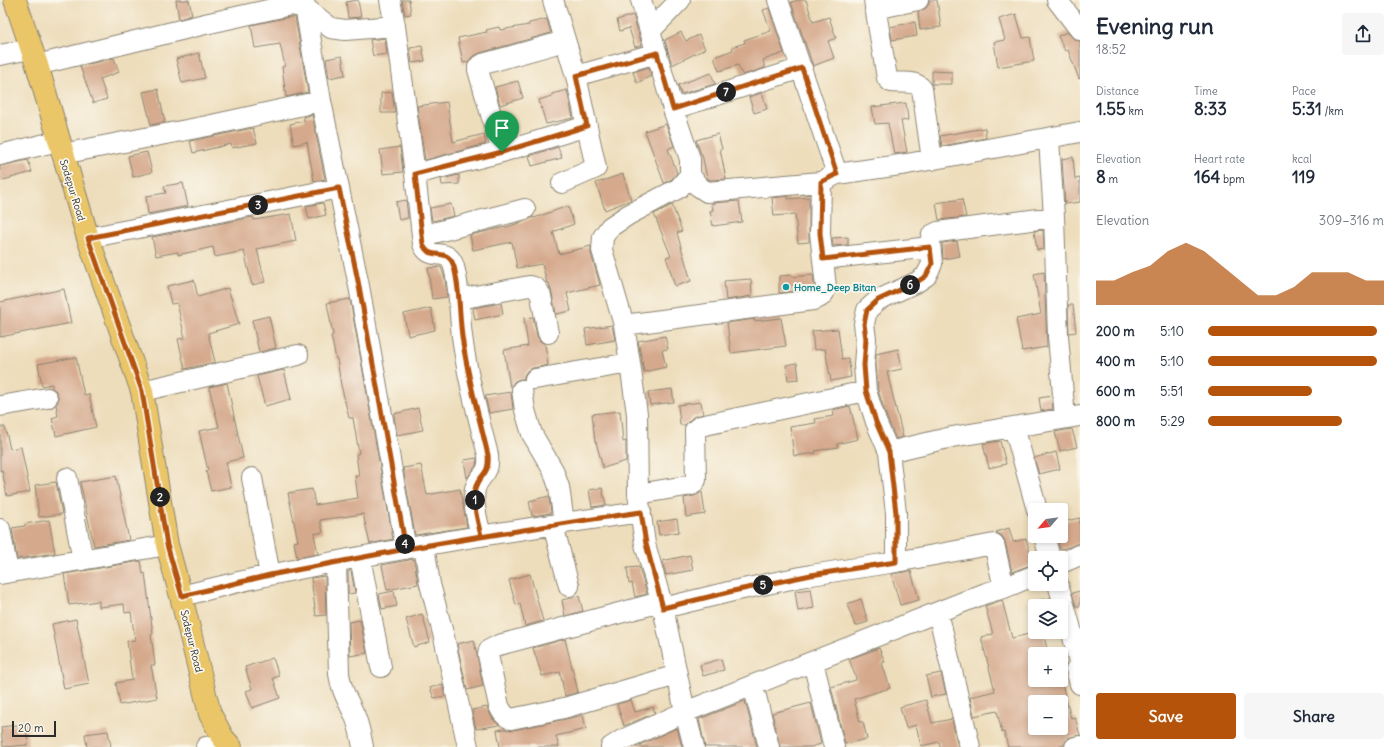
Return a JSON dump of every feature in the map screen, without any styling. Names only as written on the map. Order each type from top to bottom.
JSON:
[{"type":"main road","name":"Sodepur Road","points":[[15,0],[88,238],[142,391],[167,545],[182,596],[210,714],[221,745]]},
{"type":"street","points":[[390,0],[395,26],[423,244],[426,250],[430,253],[444,254],[450,259],[454,266],[459,299],[462,336],[469,374],[488,455],[486,472],[476,487],[474,497],[481,536]]},
{"type":"street","points":[[553,0],[576,76],[596,168],[562,183]]},
{"type":"street","points":[[641,0],[673,109],[690,159],[690,175],[698,186],[707,192],[829,178],[1049,139],[1080,132]]},
{"type":"street","points":[[650,31],[680,0]]},
{"type":"street","points":[[624,325],[814,300],[825,294],[826,287],[820,233],[829,178],[802,68],[778,0]]},
{"type":"street","points":[[918,0],[875,4],[887,78],[891,82],[914,82],[920,85],[922,89],[932,160]]},
{"type":"street","points":[[1057,0],[1080,30]]},
{"type":"street","points":[[304,4],[321,101],[415,547],[430,584],[444,637],[468,747]]},
{"type":"street","points":[[0,55],[33,57],[183,29],[304,4],[331,28],[345,30],[395,26]]},
{"type":"street","points":[[502,152],[478,67],[483,64],[565,41]]},
{"type":"street","points":[[576,76],[657,53]]},
{"type":"street","points":[[673,109],[802,68]]},
{"type":"street","points":[[0,155],[207,126],[321,101]]},
{"type":"street","points":[[415,174],[502,152],[587,126]]},
{"type":"street","points":[[889,452],[1014,426],[1072,417],[1058,336],[1054,217],[1049,139]]},
{"type":"street","points":[[690,175],[679,188],[628,215],[610,227],[603,237],[602,250],[624,325],[630,363],[637,414],[640,503],[646,544],[662,605],[694,747]]},
{"type":"street","points":[[88,238],[339,188]]},
{"type":"street","points":[[422,236],[525,209]]},
{"type":"street","points":[[896,562],[896,513],[889,452],[876,422],[866,391],[864,365],[866,339],[864,324],[867,310],[878,300],[917,282],[926,276],[932,264],[930,242],[932,235],[938,232],[1054,217]]},
{"type":"street","points":[[823,259],[930,247]]},
{"type":"street","points":[[459,299],[529,286],[535,287],[541,296],[548,332]]},
{"type":"street","points":[[142,391],[298,355]]},
{"type":"street","points":[[569,586],[558,524],[559,487],[553,470],[532,434],[525,410],[528,384],[630,363]]},
{"type":"street","points":[[182,596],[270,575],[336,562],[415,547],[558,524],[640,503],[692,486],[696,480],[695,430],[700,426],[866,391]]},
{"type":"street","points":[[0,406],[47,398]]},
{"type":"street","points":[[1014,426],[1035,503]]},
{"type":"street","points":[[67,478],[83,560]]},
{"type":"street","points":[[252,478],[270,575]]},
{"type":"street","points":[[0,529],[4,573],[167,545]]},
{"type":"street","points":[[677,675],[564,708],[511,719],[506,717],[499,706],[488,655],[489,650],[499,645],[662,605],[811,575],[896,562],[994,544],[1004,588]]},
{"type":"street","points":[[1068,560],[1080,554]]},
{"type":"street","points":[[360,558],[381,667]]},
{"type":"street","points":[[336,562],[340,680],[341,686],[355,716],[360,731],[362,747]]},
{"type":"street","points":[[611,747],[622,740],[685,712],[986,593],[1004,588],[1028,578]]},
{"type":"street","points":[[1060,591],[1080,667],[1076,668],[1080,684]]},
{"type":"street","points":[[938,612],[970,747]]},
{"type":"street","points":[[813,662],[834,747]]},
{"type":"street","points":[[753,685],[769,747]]},
{"type":"street","points":[[1075,747],[1080,746]]},
{"type":"building","points":[[176,0],[189,0],[192,15],[179,19]]},
{"type":"building","points":[[358,0],[361,17],[348,18],[346,2]]},
{"type":"building","points":[[402,0],[409,0],[411,14],[405,15]]},
{"type":"building","points":[[806,0],[813,22],[829,17],[836,38],[828,41],[834,58],[813,66],[791,2]]},
{"type":"building","points":[[929,0],[937,0],[941,27],[920,30],[918,12],[926,8],[929,4]]},
{"type":"building","points":[[769,8],[784,53],[763,60],[765,68],[743,75],[738,65],[719,71],[714,57],[733,50],[732,47],[745,43],[744,40],[771,31],[763,10]]},
{"type":"building","points":[[1016,14],[1023,38],[1030,37],[1034,61],[998,67],[994,42],[1005,40],[999,19]]},
{"type":"building","points":[[633,15],[642,45],[635,47],[629,28],[620,31],[617,20]]},
{"type":"building","points":[[295,17],[308,92],[286,97],[282,67],[285,66],[280,44],[255,48],[251,25]]},
{"type":"building","points":[[547,19],[551,33],[480,53],[472,57],[468,62],[463,63],[458,38],[487,32],[486,30],[499,27],[500,30],[529,25],[529,23]]},
{"type":"building","points":[[915,22],[917,36],[892,40],[890,27]]},
{"type":"building","points":[[681,32],[686,41],[699,35],[705,49],[672,65],[665,40]]},
{"type":"building","points":[[1067,32],[1075,40],[1080,41],[1080,79],[1068,50],[1065,51],[1058,36]]},
{"type":"building","points":[[385,38],[387,54],[373,56],[370,40]]},
{"type":"building","points":[[422,46],[425,61],[412,63],[410,48]]},
{"type":"building","points":[[199,53],[205,78],[182,83],[176,59]]},
{"type":"building","points":[[342,56],[345,75],[329,78],[326,59]]},
{"type":"building","points":[[114,58],[119,72],[100,79],[107,99],[93,103],[80,66]]},
{"type":"building","points":[[649,67],[651,76],[637,83],[633,72]]},
{"type":"building","points":[[932,71],[952,72],[952,84],[932,84]]},
{"type":"building","points":[[711,73],[715,84],[681,94],[678,85]]},
{"type":"building","points":[[518,81],[523,98],[500,105],[495,87]]},
{"type":"building","points":[[158,89],[165,122],[151,125],[143,92]]},
{"type":"building","points":[[567,90],[573,118],[546,124],[539,100],[552,96],[552,94]]},
{"type":"building","points":[[392,92],[395,113],[381,113],[381,93]]},
{"type":"building","points":[[762,93],[767,109],[754,113],[749,97]]},
{"type":"building","points":[[447,102],[453,142],[484,134],[486,144],[425,160],[417,106]]},
{"type":"building","points":[[906,103],[908,120],[901,121],[907,152],[894,154],[888,123],[875,124],[872,107]]},
{"type":"building","points":[[312,115],[325,179],[314,181],[307,142],[294,145],[290,124],[304,121],[304,117]]},
{"type":"building","points":[[666,124],[674,146],[668,149],[677,173],[672,179],[664,183],[645,131]]},
{"type":"building","points":[[253,128],[257,143],[232,148],[231,144],[193,153],[190,141]]},
{"type":"building","points":[[985,128],[986,138],[942,146],[940,136]]},
{"type":"building","points":[[718,134],[722,149],[720,149],[726,179],[710,180],[707,178],[702,154],[696,140]]},
{"type":"building","points":[[400,147],[403,172],[383,174],[380,150]]},
{"type":"building","points":[[558,147],[562,158],[532,166],[529,156]]},
{"type":"building","points":[[147,152],[152,172],[133,177],[128,156]]},
{"type":"building","points":[[1073,157],[1075,179],[1080,178],[1080,202],[1065,204],[1062,159]]},
{"type":"building","points":[[28,160],[32,172],[0,181],[0,166]]},
{"type":"building","points":[[623,174],[631,200],[605,210],[596,183]]},
{"type":"building","points":[[459,175],[459,184],[442,185],[441,179]]},
{"type":"building","points":[[183,183],[188,206],[148,214],[146,196],[166,193],[164,186]]},
{"type":"building","points":[[788,196],[788,199],[809,197],[809,242],[798,243],[795,214],[774,216],[772,198]]},
{"type":"building","points":[[962,199],[966,217],[939,220],[936,203]]},
{"type":"building","points":[[406,200],[408,218],[399,220],[396,202]]},
{"type":"building","points":[[739,201],[742,222],[713,226],[710,211],[713,210],[712,203]]},
{"type":"building","points":[[323,203],[326,215],[309,219],[306,206]]},
{"type":"building","points":[[451,204],[454,216],[432,221],[430,208]]},
{"type":"building","points":[[672,205],[682,231],[677,233],[691,281],[675,286],[666,257],[671,256],[654,214]]},
{"type":"building","points":[[568,206],[574,224],[553,232],[559,254],[591,246],[591,253],[600,285],[567,293],[571,311],[556,314],[549,283],[547,283],[542,264],[517,268],[512,242],[473,250],[470,235],[510,226]]},
{"type":"building","points":[[291,214],[296,241],[257,249],[265,282],[252,285],[244,251],[215,257],[213,247],[178,255],[178,252],[156,256],[152,237],[253,217],[254,220]]},
{"type":"building","points":[[1043,230],[1044,249],[1037,250],[1034,231]]},
{"type":"building","points":[[848,237],[848,245],[833,246],[832,238]]},
{"type":"building","points":[[957,241],[960,256],[943,259],[942,243]]},
{"type":"building","points":[[441,267],[445,278],[447,297],[432,299],[428,268]]},
{"type":"building","points":[[1044,272],[1047,347],[1022,351],[1016,319],[1041,314],[1034,274]]},
{"type":"building","points":[[792,275],[792,277],[813,275],[814,287],[811,289],[779,293],[779,276]]},
{"type":"building","points":[[751,279],[752,296],[726,300],[724,281]]},
{"type":"building","points":[[194,280],[198,297],[228,288],[239,324],[208,333],[215,362],[185,369],[178,339],[185,338],[177,303],[171,304],[167,286]]},
{"type":"building","points":[[64,289],[71,323],[0,337],[0,302]]},
{"type":"building","points":[[350,299],[393,539],[370,544],[363,514],[320,520],[323,532],[314,534],[318,554],[297,558],[294,542],[298,541],[288,493],[312,489],[315,505],[358,498],[355,476],[359,476],[356,454],[359,453],[353,418],[349,418],[341,385],[337,359],[331,336],[333,335],[327,303]]},
{"type":"building","points":[[501,303],[503,314],[475,320],[473,308]]},
{"type":"building","points":[[1068,305],[1073,305],[1076,332],[1069,333]]},
{"type":"building","points":[[431,308],[435,330],[408,336],[404,314]]},
{"type":"building","points":[[269,316],[276,348],[259,352],[252,320]]},
{"type":"building","points":[[533,317],[537,336],[540,341],[545,344],[548,365],[528,370],[524,375],[524,379],[515,381],[510,387],[504,350],[528,346],[524,318]]},
{"type":"building","points":[[781,318],[786,346],[731,353],[727,323],[754,319],[754,321]]},
{"type":"building","points":[[612,325],[615,340],[587,345],[585,329]]},
{"type":"building","points":[[838,329],[842,359],[848,358],[851,377],[831,381],[825,349],[814,350],[812,331]]},
{"type":"building","points":[[665,336],[668,349],[662,350],[666,367],[644,372],[638,341]]},
{"type":"building","points":[[898,349],[902,369],[887,372],[903,437],[896,439],[887,418],[878,390],[876,354]]},
{"type":"building","points":[[76,357],[84,395],[89,394],[96,427],[56,436],[52,418],[58,416],[56,405],[58,402],[58,396],[56,391],[52,388],[52,384],[42,386],[38,364]]},
{"type":"building","points":[[797,363],[799,379],[788,380],[786,365]]},
{"type":"building","points":[[284,370],[291,399],[265,406],[257,376]]},
{"type":"building","points":[[227,383],[243,458],[226,462],[231,487],[211,491],[199,431],[219,427],[209,387]]},
{"type":"building","points":[[672,389],[674,402],[650,405],[648,392]]},
{"type":"building","points":[[511,392],[513,409],[489,413],[485,396]]},
{"type":"building","points":[[1052,396],[1053,409],[1041,411],[1039,398]]},
{"type":"building","points":[[701,402],[703,414],[693,417],[685,425],[680,425],[678,405]]},
{"type":"building","points":[[850,406],[858,439],[837,444],[838,447],[815,451],[816,453],[794,456],[790,427],[816,423],[815,419],[834,416],[833,410]]},
{"type":"building","points":[[418,408],[423,430],[397,435],[394,414]]},
{"type":"building","points":[[620,411],[623,442],[626,441],[626,461],[603,468],[595,442],[592,414]]},
{"type":"building","points":[[0,427],[5,427],[10,449],[21,447],[30,492],[7,496],[2,470],[0,471]]},
{"type":"building","points":[[1072,429],[1077,447],[1060,451],[1055,432]]},
{"type":"building","points":[[1000,441],[1006,464],[989,468],[983,444]]},
{"type":"building","points":[[1056,452],[1060,469],[1039,474],[1034,458]]},
{"type":"building","points":[[477,458],[476,466],[467,478],[464,460]]},
{"type":"building","points":[[421,465],[427,495],[460,489],[467,527],[415,535],[403,468]]},
{"type":"building","points":[[116,476],[129,540],[94,546],[80,482]]},
{"type":"building","points":[[56,482],[62,514],[39,517],[35,485]]},
{"type":"building","points":[[602,488],[606,505],[592,507],[589,490]]},
{"type":"building","points":[[702,492],[705,514],[686,517],[684,498],[694,496]]},
{"type":"building","points":[[549,496],[551,513],[532,516],[529,501]]},
{"type":"building","points":[[1080,518],[1080,542],[1060,549],[1058,543],[1068,543],[1068,521]]},
{"type":"building","points":[[677,519],[679,532],[659,535],[657,522]]},
{"type":"building","points":[[49,520],[55,553],[17,559],[12,528]]},
{"type":"building","points":[[1009,528],[1013,542],[1026,539],[1029,551],[1028,551],[1028,566],[1012,572],[1005,541],[1002,536],[996,532]]},
{"type":"building","points":[[690,555],[693,570],[666,575],[662,561]]},
{"type":"building","points":[[414,559],[418,584],[387,590],[382,565]]},
{"type":"building","points":[[141,561],[143,574],[145,573],[153,634],[151,635],[155,665],[151,665],[157,698],[120,705],[116,683],[132,680],[127,641],[135,640],[131,612],[125,613],[124,604],[99,607],[99,601],[69,605],[64,574]]},
{"type":"building","points":[[639,567],[647,594],[635,597],[632,583],[629,584],[627,568]]},
{"type":"building","points":[[348,571],[351,571],[355,593],[348,594]]},
{"type":"building","points":[[911,571],[919,600],[900,605],[891,574]]},
{"type":"building","points":[[530,574],[543,621],[525,626],[520,604],[516,605],[509,580]]},
{"type":"building","points":[[325,576],[326,615],[316,616],[311,578]]},
{"type":"building","points":[[811,589],[814,608],[798,611],[795,591]]},
{"type":"building","points":[[394,591],[397,606],[382,609],[379,594]]},
{"type":"building","points":[[1080,591],[1080,606],[1076,606],[1072,593]]},
{"type":"building","points":[[579,596],[583,611],[565,616],[562,600]]},
{"type":"building","points":[[861,599],[868,622],[855,626],[847,604]]},
{"type":"building","points":[[1002,600],[1012,638],[1028,634],[1028,639],[1045,639],[1047,647],[1028,647],[1028,687],[1063,687],[1065,695],[1028,695],[1028,735],[1068,735],[1068,707],[1071,718],[1075,717],[1080,735],[1068,738],[1064,745],[1057,747],[1008,747],[1004,732],[1002,733],[997,711],[974,716],[970,697],[995,691],[981,637],[993,634],[985,606]]},
{"type":"building","points":[[422,614],[430,642],[414,647],[406,619]]},
{"type":"building","points":[[76,619],[89,684],[64,689],[52,624]]},
{"type":"building","points":[[360,620],[367,653],[350,656],[349,622]]},
{"type":"building","points":[[565,639],[578,692],[565,696],[560,672],[542,676],[533,648]]},
{"type":"building","points":[[474,640],[483,686],[467,690],[457,644]]},
{"type":"building","points":[[879,648],[885,662],[882,663],[890,688],[854,699],[860,722],[863,722],[867,739],[845,744],[831,687],[856,680],[849,659]]},
{"type":"building","points":[[273,658],[279,676],[273,678],[280,698],[252,708],[246,691],[252,689],[245,667]]},
{"type":"building","points":[[721,659],[724,670],[703,676],[700,665]]},
{"type":"building","points":[[941,673],[946,694],[931,697],[926,676]]},
{"type":"building","points":[[442,684],[445,696],[434,698],[430,688]]},
{"type":"building","points":[[631,700],[635,712],[653,707],[655,713],[624,726],[617,704]]},
{"type":"building","points":[[926,700],[932,723],[952,719],[958,747],[940,747],[939,742],[921,746],[916,725],[906,728],[900,707]]},
{"type":"building","points":[[745,701],[757,747],[705,747],[699,719]]},
{"type":"building","points":[[811,703],[821,744],[811,747],[780,747],[772,713]]},
{"type":"building","points":[[487,707],[492,718],[499,725],[476,729],[472,710]]},
{"type":"building","points":[[583,715],[586,729],[556,736],[559,747],[500,747],[497,730],[513,730]]},
{"type":"building","points":[[26,724],[28,745],[3,747],[1,727]]},
{"type":"building","points":[[677,728],[682,747],[635,747]]},
{"type":"building","points":[[108,731],[111,747],[87,747],[85,734]]},
{"type":"place","name":"Home_Deep Bitan","points":[[786,287]]},
{"type":"route","points":[[502,152],[415,174],[423,244],[426,250],[430,253],[444,254],[450,259],[454,266],[459,299],[462,336],[469,374],[488,455],[486,472],[476,487],[474,497],[481,536],[270,575],[182,596],[167,545],[147,413],[142,391],[88,238],[339,188],[359,286],[406,549],[481,536],[641,512],[646,544],[663,608],[733,591],[811,575],[896,562],[896,513],[889,452],[876,422],[866,391],[864,365],[866,339],[864,324],[867,310],[878,300],[917,282],[926,276],[932,264],[930,247],[823,259],[820,233],[821,182],[837,174],[802,68],[673,109],[657,53],[616,64],[576,76],[587,126],[502,152]]}]
